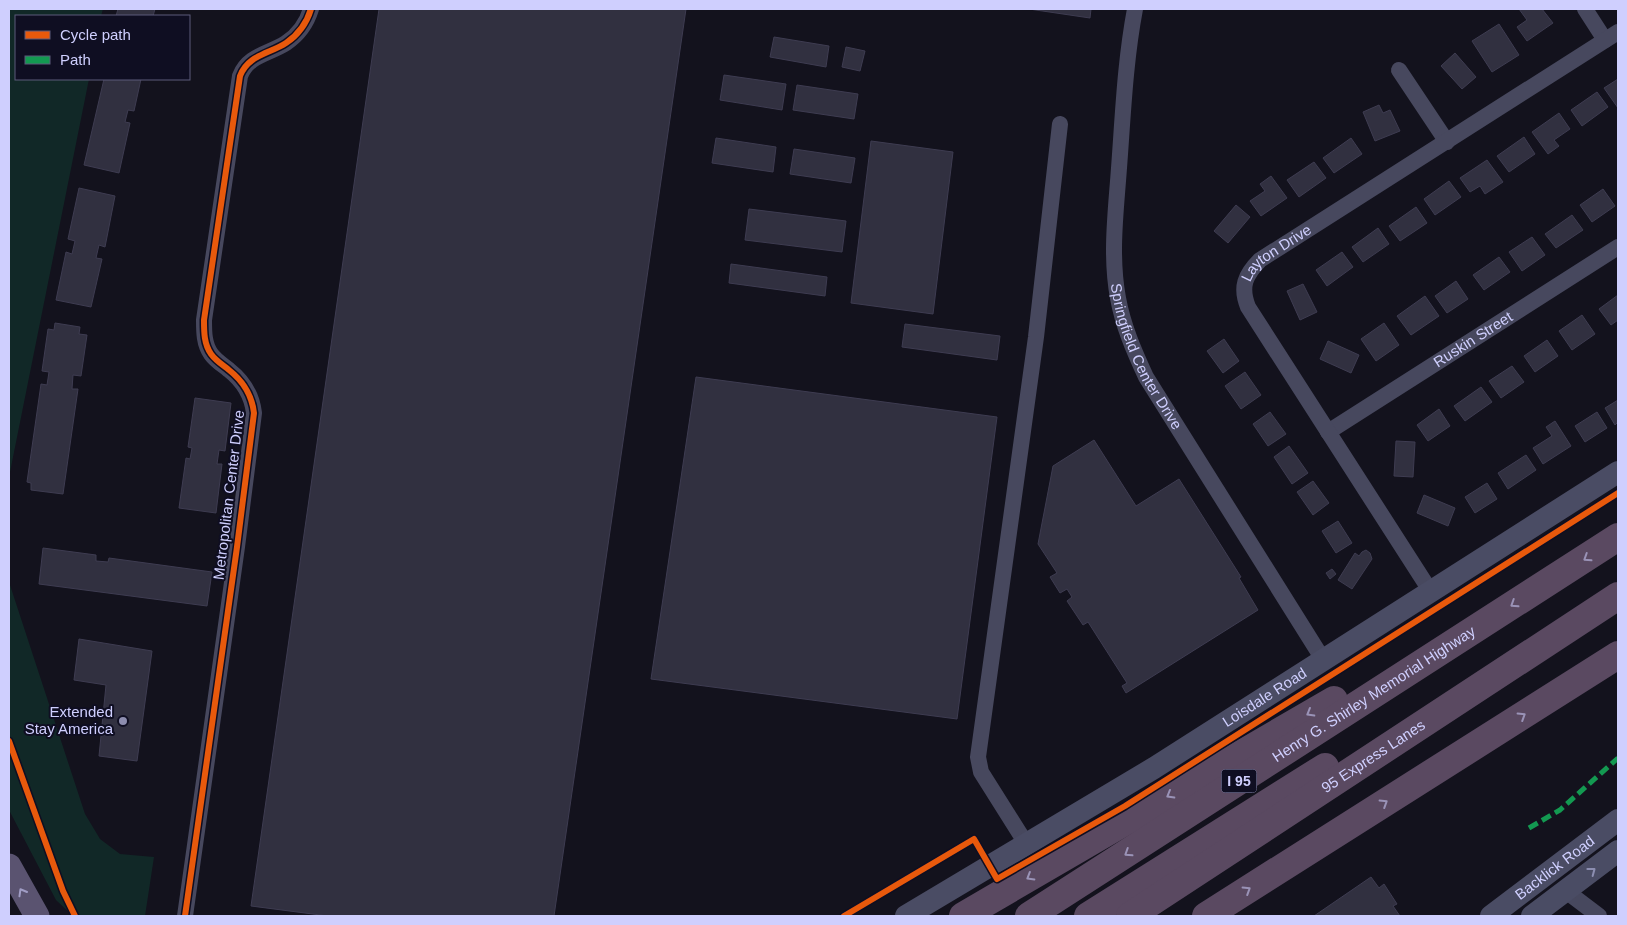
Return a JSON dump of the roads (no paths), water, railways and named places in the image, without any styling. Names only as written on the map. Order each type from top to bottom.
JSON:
[{"type":"highway","name":"Henry G. Shirley Memorial Highway","points":[[1030,916],[1618,537]]},
{"type":"highway","name":"95 Express Lanes","points":[[1130,916],[1618,596]]},
{"type":"highway","points":[[963,916],[1320,708],[1448,646]]},
{"type":"highway","points":[[1088,916],[1430,703],[1528,655]]},
{"type":"highway","points":[[1206,916],[1618,655]]},
{"type":"main road","name":"Loisdale Road","points":[[906,916],[1148,772],[1618,472]]},
{"type":"main road","name":"Backlick Road","points":[[1490,916],[1618,820]]},
{"type":"main road","name":"Backlick Road","points":[[1532,916],[1618,851]]},
{"type":"main road","points":[[9,866],[37,916]]},
{"type":"street","name":"Metropolitan Center Drive","points":[[185,916],[254,413],[253,405],[244,386],[233,373],[215,358],[208,348],[204,333],[204,320],[242,70],[252,59],[293,38],[304,24],[311,9]]},
{"type":"street","name":"Springfield Center Drive","points":[[1135,9],[1126,74],[1114,235],[1115,273],[1118,298],[1125,328],[1146,376],[1324,661]]},
{"type":"street","points":[[1585,9],[1612,36]]},
{"type":"street","name":"Layton Drive","points":[[1431,592],[1248,307],[1244,291],[1247,276],[1260,260],[1612,36]]},
{"type":"street","points":[[1400,70],[1447,142]]},
{"type":"street","points":[[1027,845],[981,772],[978,757],[1036,337],[1060,124]]},
{"type":"street","name":"Ruskin Street","points":[[1328,432],[1618,247]]},
{"type":"street","points":[[1566,890],[1599,916]]},
{"type":"place","name":"Extended Stay America","points":[[123,721]]}]
